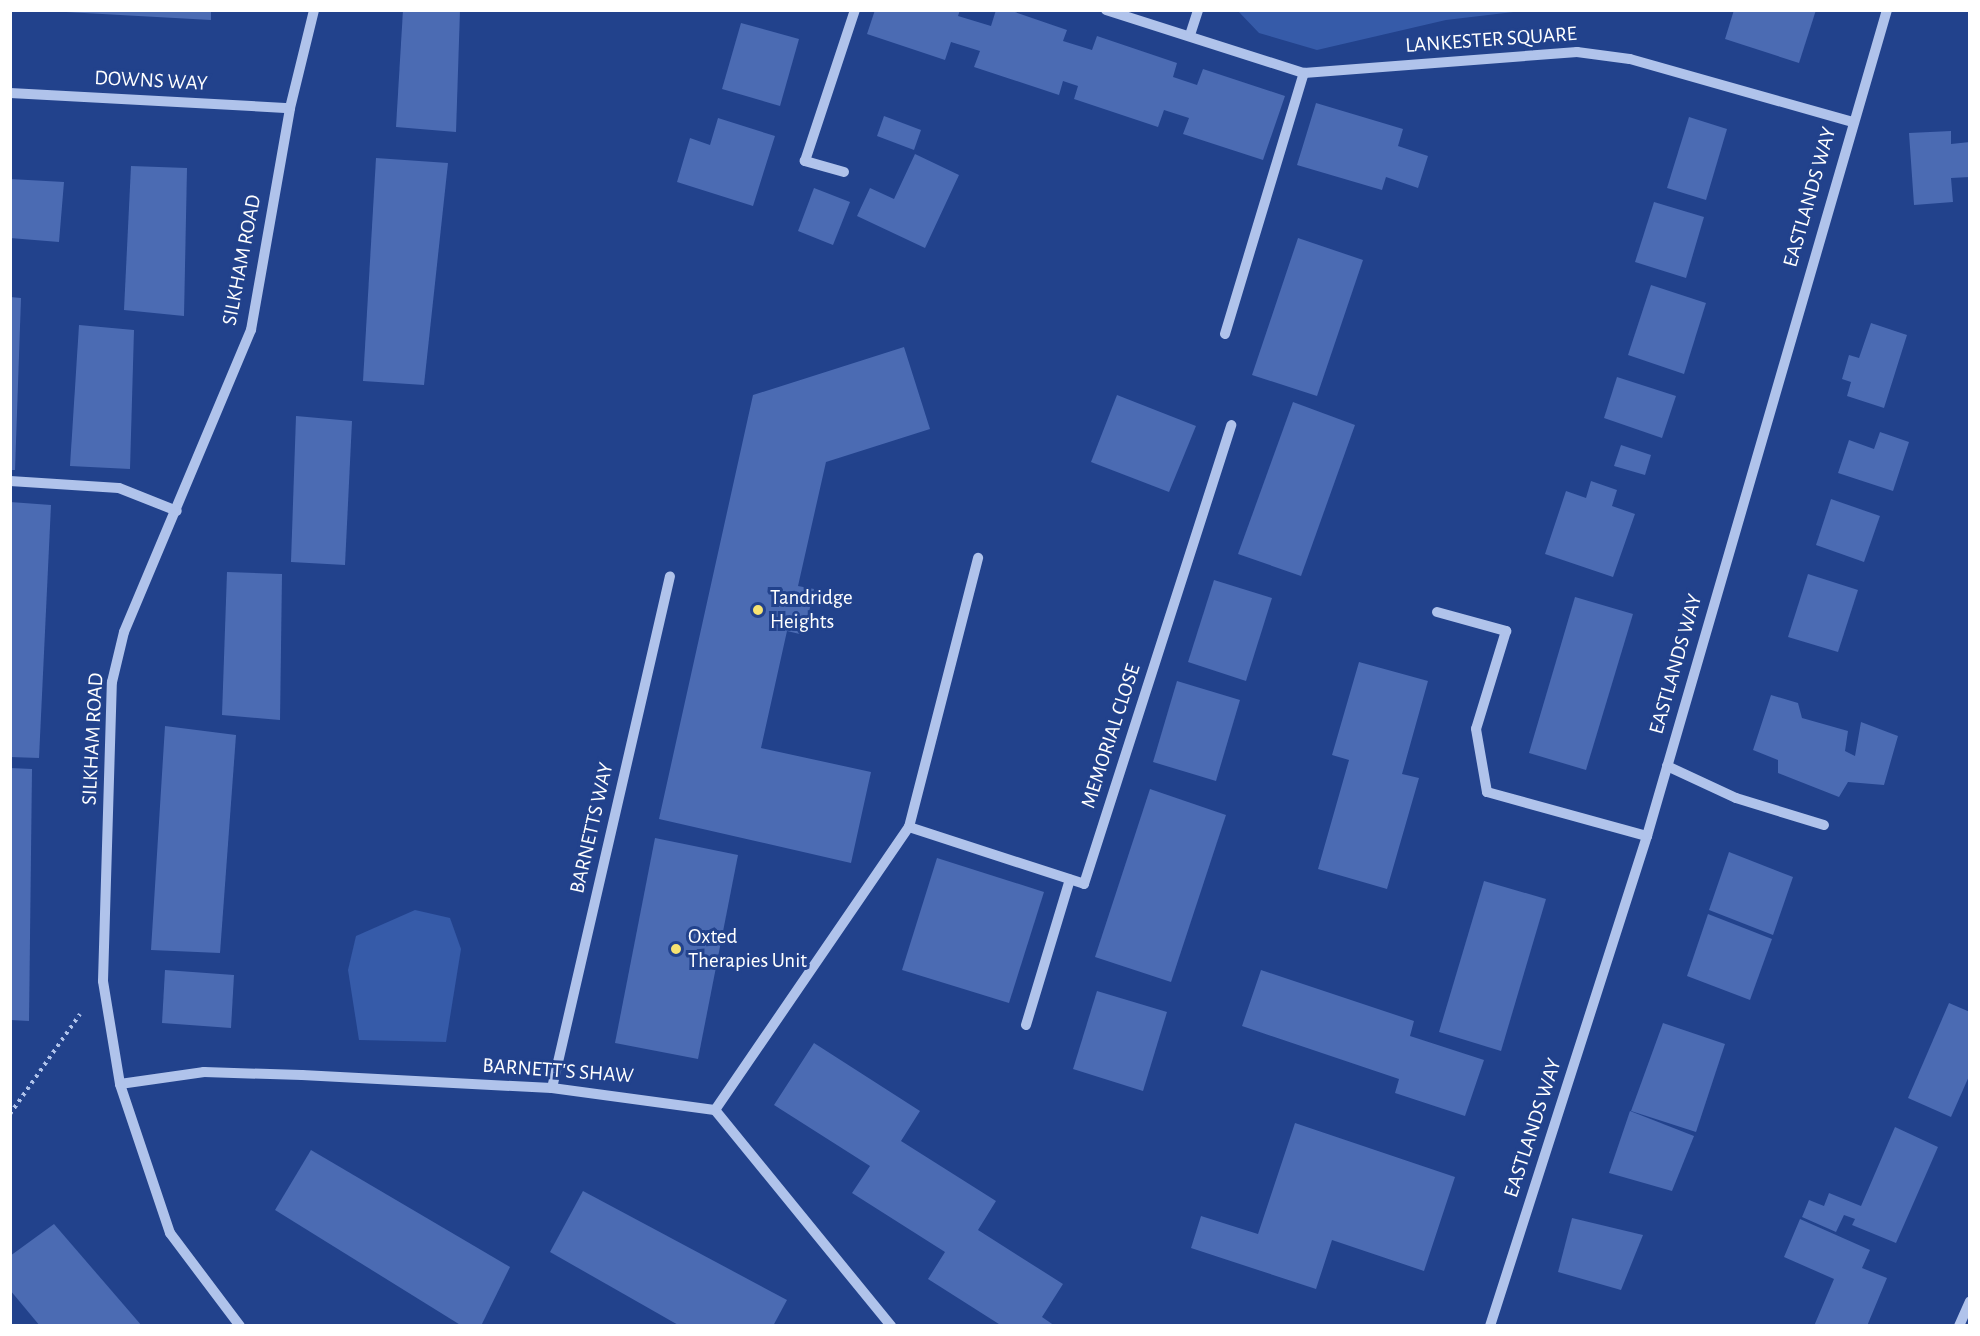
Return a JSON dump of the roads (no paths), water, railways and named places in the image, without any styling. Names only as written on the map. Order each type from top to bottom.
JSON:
[{"type":"street","name":"SILKHAM ROAD","points":[[240,1326],[170,1233],[120,1084],[103,981],[112,682],[124,632],[177,511],[250,330],[290,108],[314,10]]},
{"type":"street","points":[[844,172],[805,161],[855,10]]},
{"type":"street","name":"LANKESTER SQUARE","points":[[1106,10],[1304,73],[1577,52],[1630,59],[1852,122]]},
{"type":"street","points":[[1190,35],[1198,10]]},
{"type":"street","name":"EASTLANDS WAY","points":[[1490,1326],[1647,836],[1852,122],[1887,10]]},
{"type":"street","points":[[1225,334],[1304,73]]},
{"type":"street","name":"DOWNS WAY","points":[[10,93],[290,108]]},
{"type":"street","name":"MEMORIAL CLOSE","points":[[1070,879],[1084,884],[1231,425]]},
{"type":"street","points":[[10,481],[119,488],[177,511]]},
{"type":"street","points":[[891,1326],[715,1110],[909,827],[978,558]]},
{"type":"street","name":"BARNETTS WAY","points":[[552,1088],[670,576]]},
{"type":"street","points":[[1437,612],[1506,632],[1476,729],[1487,792],[1647,836]]},
{"type":"street","points":[[1666,766],[1736,798],[1824,825]]},
{"type":"street","points":[[909,827],[1070,879],[1026,1025]]},
{"type":"street","name":"BARNETT'S SHAW","points":[[120,1084],[204,1072],[552,1088],[715,1110]]},
{"type":"street","points":[[1959,1326],[1970,1301]]},
{"type":"place","name":"Tandridge Heights","points":[[758,610]]},
{"type":"place","name":"Oxted Therapies Unit","points":[[676,949]]}]
